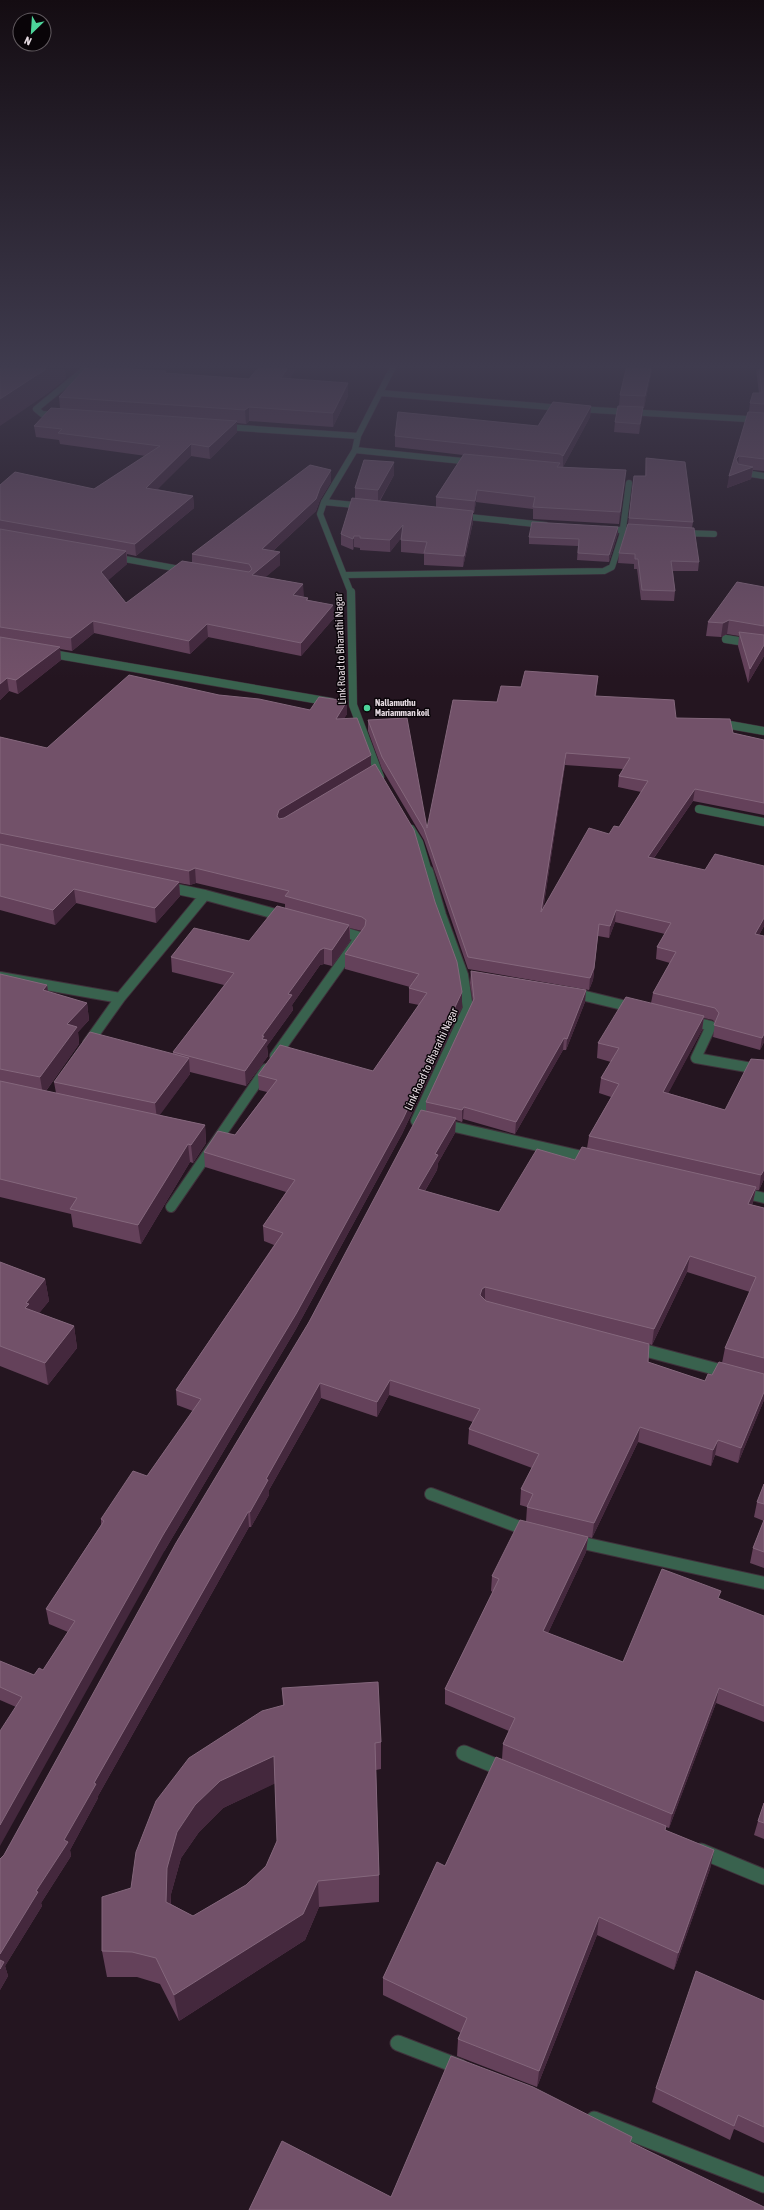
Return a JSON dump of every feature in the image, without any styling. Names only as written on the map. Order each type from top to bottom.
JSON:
[{"type":"street","name":"Link Road to Bharathi Nagar","points":[[342,472],[324,502],[320,514],[346,575],[352,595],[345,704],[374,773],[384,784]]},
{"type":"street","points":[[740,472],[764,476]]},
{"type":"street","points":[[346,575],[570,573],[604,571],[612,567],[623,530],[629,483]]},
{"type":"street","points":[[324,502],[371,507]]},
{"type":"street","points":[[449,515],[550,526]]},
{"type":"street","points":[[594,528],[646,531]]},
{"type":"street","points":[[676,532],[714,534]]},
{"type":"street","points":[[103,556],[195,572]]},
{"type":"street","points":[[726,639],[764,645]]},
{"type":"street","points":[[36,651],[345,704]]},
{"type":"street","points":[[711,722],[764,731]]},
{"type":"street","points":[[699,809],[764,822]]},
{"type":"street","name":"Link Road to Bharathi Nagar","points":[[407,823],[419,842],[441,915],[467,975],[468,1008],[425,1120],[411,1131]]},
{"type":"street","points":[[160,886],[205,895],[294,919]]},
{"type":"street","points":[[83,1050],[120,998],[205,895]]},
{"type":"street","points":[[171,1207],[213,1137],[360,936],[331,929]]},
{"type":"street","points":[[0,976],[120,998]]},
{"type":"street","points":[[561,991],[643,1010]]},
{"type":"street","points":[[681,1019],[710,1026],[696,1058],[764,1070]]},
{"type":"street","points":[[425,1120],[602,1160]]},
{"type":"street","points":[[733,1191],[764,1198]]},
{"type":"street","points":[[626,1346],[741,1376]]},
{"type":"street","points":[[431,1494],[539,1533]]},
{"type":"street","points":[[562,1538],[764,1583]]},
{"type":"street","points":[[464,1753],[516,1774]]},
{"type":"street","points":[[691,1847],[764,1877]]},
{"type":"street","points":[[398,2043],[471,2071]]},
{"type":"street","points":[[581,2114],[764,2185]]},
{"type":"building","points":[[15,472],[94,489],[120,472],[162,472],[146,488],[193,496],[135,544],[0,520],[0,485]]},
{"type":"building","points":[[301,472],[330,472],[320,488],[316,499],[262,549],[280,552],[252,575],[303,584],[293,595],[308,598],[306,600],[333,605],[301,643],[207,624],[189,641],[93,621],[71,638],[0,627],[0,529],[126,551],[101,572],[126,603],[182,561],[249,572],[252,569],[249,564],[192,554]]},
{"type":"building","points":[[360,472],[388,472],[378,490],[355,488]]},
{"type":"building","points":[[452,472],[626,472],[620,512],[533,507],[535,497],[477,490],[475,501],[436,497]]},
{"type":"building","points":[[646,472],[686,472],[693,522],[629,518],[634,476],[646,476]]},
{"type":"building","points":[[730,472],[739,472],[729,476]]},
{"type":"building","points":[[352,498],[473,511],[464,556],[424,553],[427,542],[401,540],[403,525],[390,540],[360,538],[360,536],[354,536],[353,539],[341,534]]},
{"type":"building","points":[[532,522],[618,527],[609,555],[578,553],[579,539],[529,537]]},
{"type":"building","points":[[628,524],[694,528],[699,562],[671,561],[675,591],[642,590],[638,559],[635,559],[635,554],[619,553]]},
{"type":"building","points":[[737,582],[764,587],[764,626],[729,620],[723,623],[708,622]]},
{"type":"building","points":[[739,632],[764,635],[764,645],[750,669]]},
{"type":"building","points":[[0,637],[60,647],[16,680],[7,678],[0,684]]},
{"type":"building","points":[[525,671],[598,676],[595,696],[674,700],[676,718],[730,719],[733,733],[764,740],[764,803],[695,789],[648,857],[705,870],[715,854],[764,866],[764,918],[755,934],[764,936],[764,1034],[762,1038],[714,1025],[719,1013],[715,1008],[653,993],[676,952],[657,947],[671,923],[616,910],[610,926],[599,924],[594,968],[590,978],[468,957],[424,829],[382,757],[368,720],[407,718],[427,828],[453,700],[497,702],[501,686],[521,687]],"holes":[[[566,753],[630,758],[619,776],[648,781],[619,827],[614,826],[609,834],[589,828],[541,912]]]},
{"type":"building","points":[[129,675],[219,695],[259,699],[310,710],[319,697],[347,701],[336,719],[357,718],[371,755],[279,810],[277,816],[279,819],[284,818],[375,764],[414,830],[435,902],[457,962],[462,992],[403,1119],[296,1314],[163,1535],[0,1825],[0,1731],[22,1697],[0,1687],[0,1661],[34,1675],[39,1668],[43,1670],[75,1621],[46,1609],[104,1521],[101,1519],[133,1471],[147,1476],[201,1399],[176,1390],[283,1233],[263,1226],[295,1180],[204,1152],[218,1131],[235,1135],[277,1080],[258,1075],[280,1045],[373,1071],[427,993],[409,988],[419,974],[345,954],[365,926],[366,920],[362,917],[285,896],[289,891],[195,868],[189,871],[0,833],[0,737],[47,748]]},
{"type":"building","points":[[0,844],[179,882],[155,908],[74,889],[53,910],[0,896]]},
{"type":"building","points":[[277,906],[349,925],[332,950],[324,948],[320,950],[288,994],[292,995],[262,1036],[264,1036],[262,1039],[267,1040],[245,1071],[173,1052],[234,973],[171,957],[194,928],[249,941]]},
{"type":"building","points":[[471,971],[586,990],[567,1039],[564,1038],[516,1122],[464,1107],[462,1110],[426,1102],[474,999]]},
{"type":"building","points":[[0,974],[47,985],[43,990],[87,1003],[67,1024],[77,1027],[40,1077],[0,1069]]},
{"type":"building","points":[[626,997],[704,1016],[663,1092],[725,1110],[751,1059],[764,1060],[764,1170],[761,1175],[589,1136],[619,1084],[601,1078],[619,1048],[598,1043]]},
{"type":"building","points":[[90,1032],[189,1058],[155,1103],[54,1082]]},
{"type":"building","points":[[0,1081],[205,1125],[191,1145],[188,1144],[138,1225],[70,1209],[77,1198],[0,1179]]},
{"type":"building","points":[[421,1110],[456,1118],[435,1154],[438,1155],[418,1189],[499,1212],[537,1149],[575,1160],[582,1147],[756,1187],[748,1204],[764,1208],[764,1358],[725,1348],[756,1277],[690,1256],[654,1329],[485,1287],[482,1289],[480,1295],[486,1301],[649,1344],[648,1362],[705,1381],[708,1374],[712,1375],[719,1362],[764,1374],[764,1392],[741,1448],[718,1440],[713,1450],[640,1427],[594,1523],[527,1507],[533,1494],[521,1489],[539,1454],[469,1429],[480,1409],[390,1380],[377,1402],[320,1383],[266,1479],[268,1480],[250,1512],[248,1512],[94,1783],[96,1784],[64,1840],[68,1842],[36,1891],[38,1892],[0,1954],[0,1859],[4,1855],[176,1543],[309,1322]]},
{"type":"building","points":[[0,1262],[45,1279],[26,1303],[29,1304],[25,1308],[74,1326],[45,1363],[0,1346]]},
{"type":"building","points":[[764,1484],[764,1504],[757,1502]]},
{"type":"building","points":[[520,1520],[588,1537],[543,1631],[623,1662],[662,1569],[721,1591],[718,1598],[764,1616],[764,1706],[719,1688],[672,1814],[503,1744],[515,1718],[445,1689],[499,1579],[492,1576]]},
{"type":"building","points":[[764,1520],[764,1552],[753,1548]]},
{"type":"building","points":[[378,1682],[381,1742],[375,1743],[379,1875],[318,1881],[303,1914],[174,1995],[156,1958],[132,1952],[102,1951],[102,1897],[131,1888],[136,1852],[156,1801],[189,1758],[262,1711],[284,1705],[282,1688]],"holes":[[[274,1756],[277,1841],[266,1866],[246,1885],[193,1916],[166,1902],[167,1868],[177,1832],[195,1805],[220,1781]]]},
{"type":"building","points":[[496,1757],[666,1826],[665,1830],[714,1850],[678,1953],[599,1917],[539,2071],[458,2039],[467,2018],[383,1978],[437,1862],[445,1866]]},
{"type":"building","points":[[764,1803],[764,1823],[758,1821]]},
{"type":"building","points":[[0,1960],[4,1962],[0,1969]]},
{"type":"building","points":[[696,1971],[764,2001],[764,2127],[738,2115],[734,2126],[656,2088]]},
{"type":"building","points":[[451,2056],[533,2087],[632,2137],[630,2142],[764,2207],[764,2210],[249,2210],[282,2141],[391,2197]]},
{"type":"place","name":"Nallamuthu Mariamman koil","points":[[367,708]]}]
